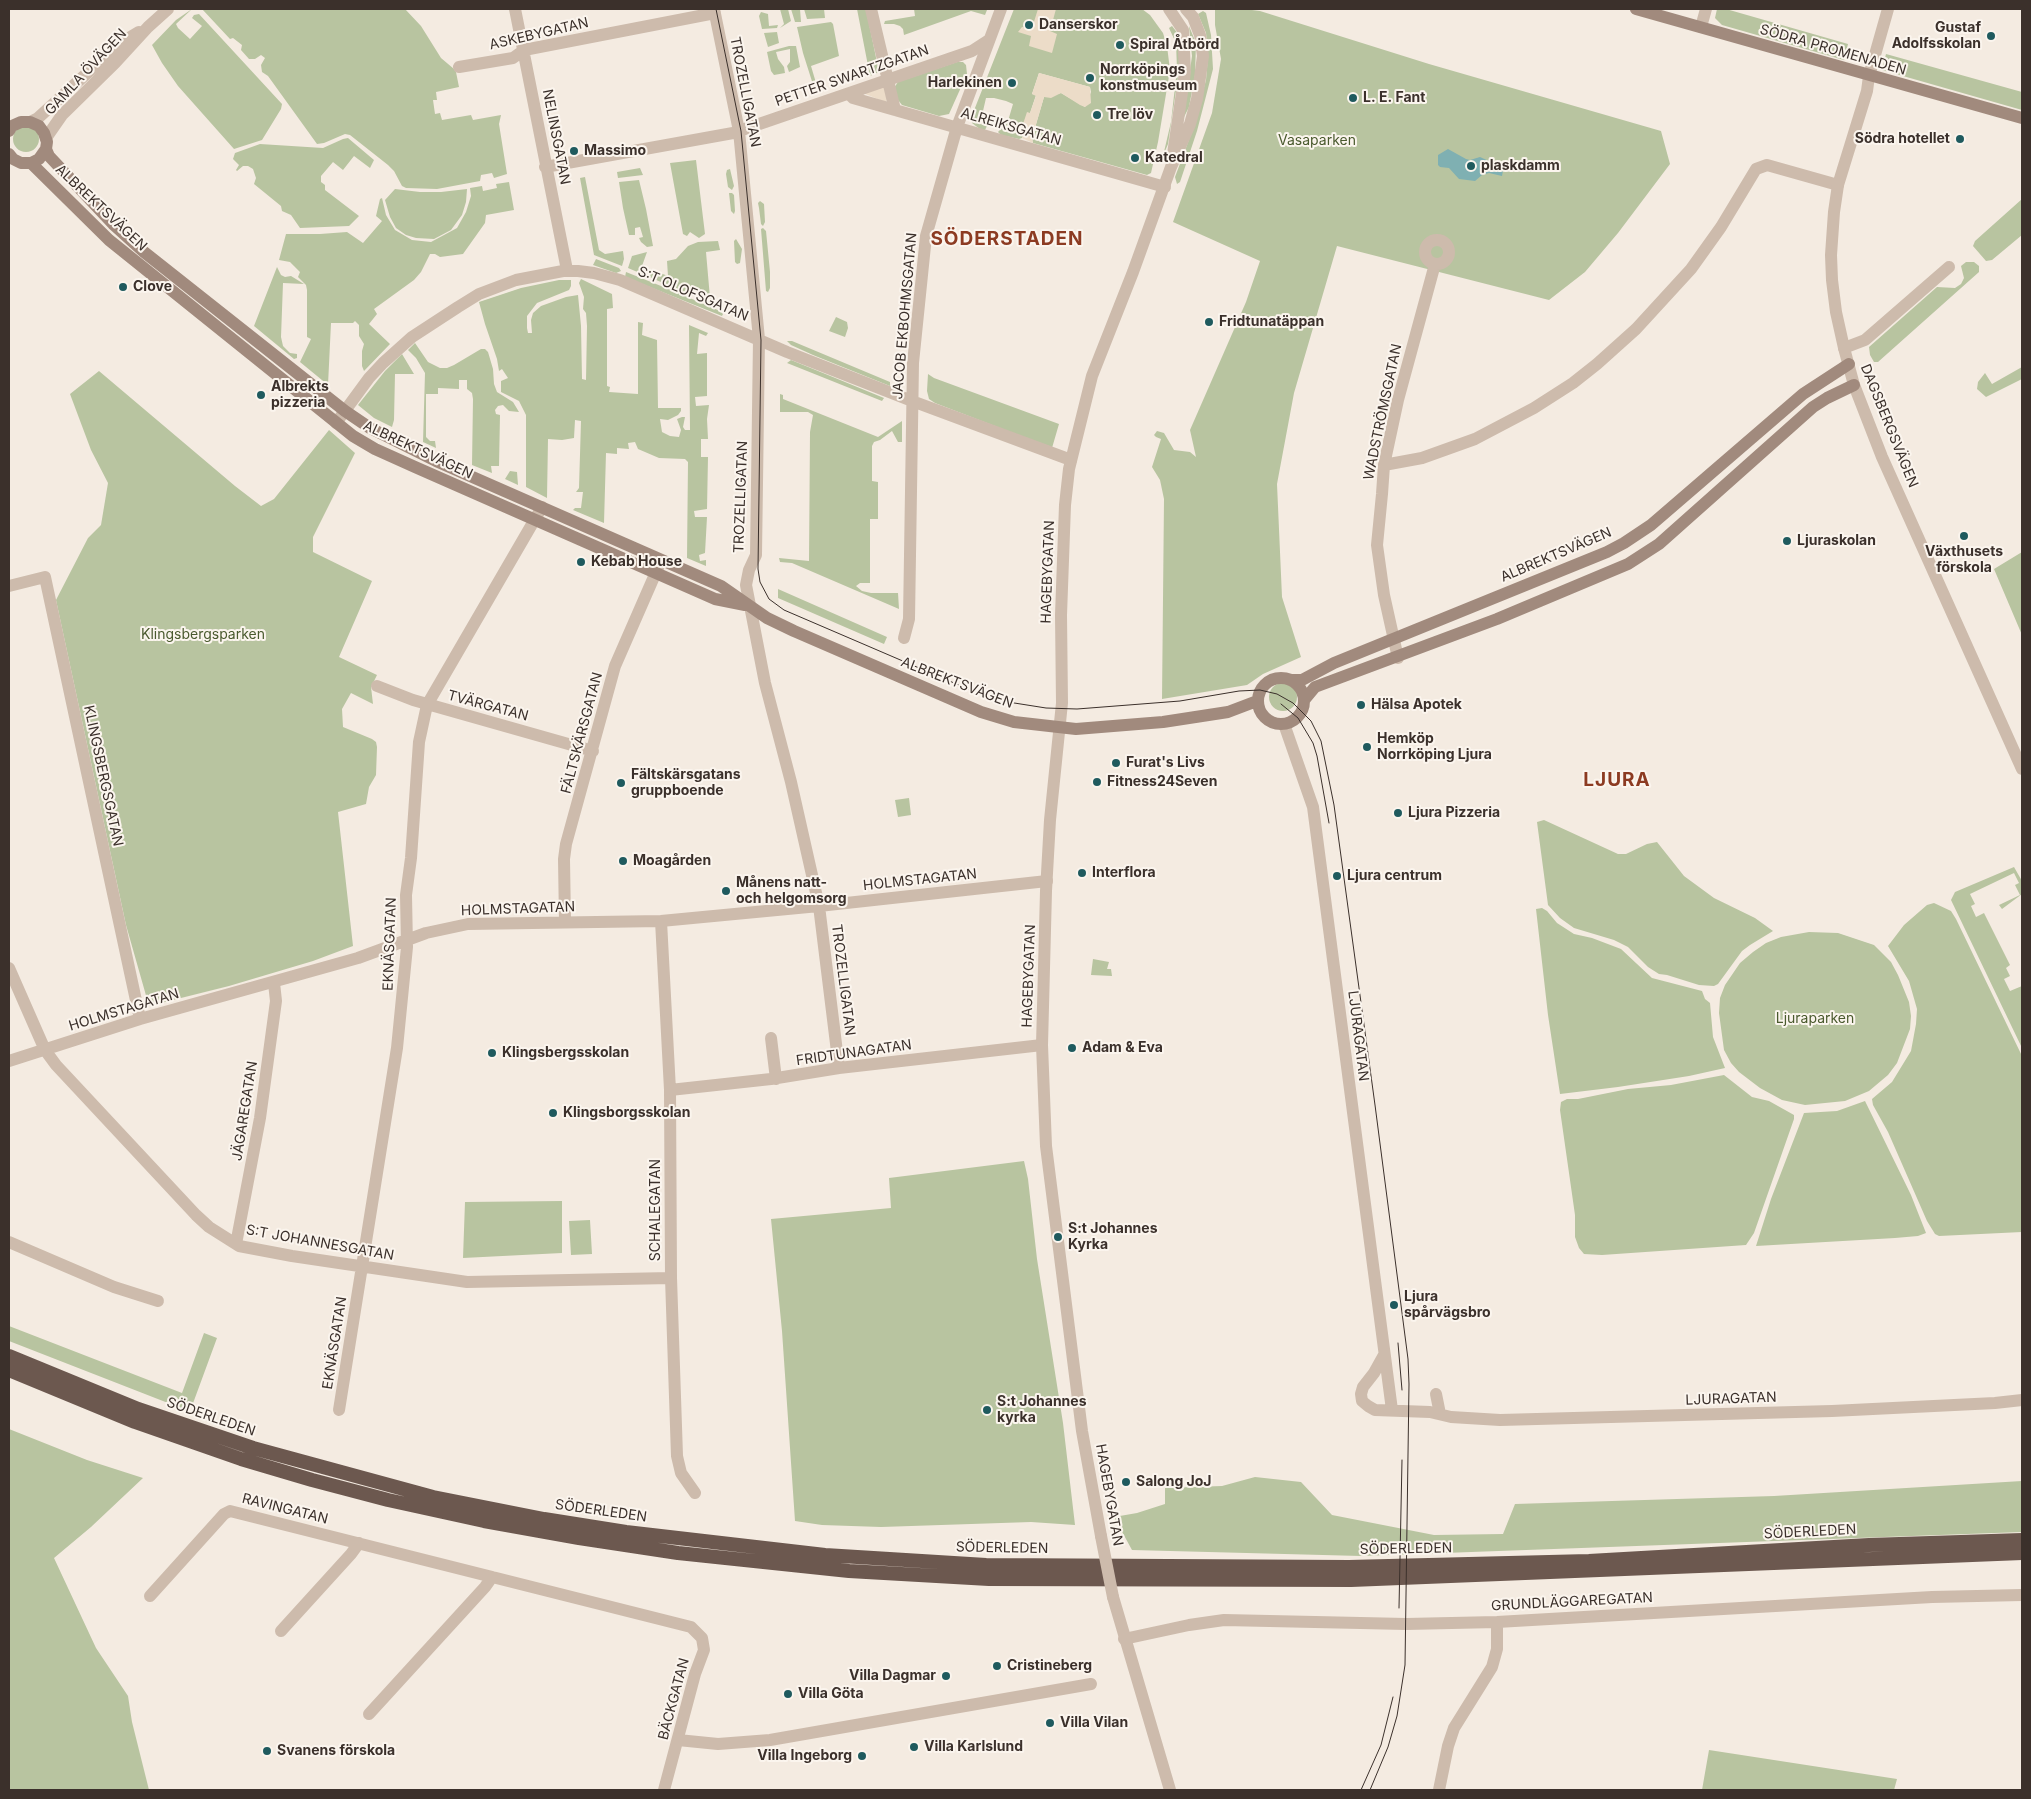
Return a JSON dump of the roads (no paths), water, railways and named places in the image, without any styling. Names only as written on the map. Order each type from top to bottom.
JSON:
[{"type":"highway","name":"SÖDERLEDEN","points":[[9,1356],[138,1409],[216,1436],[337,1472],[433,1497],[544,1519],[626,1532],[817,1554],[986,1565],[1349,1567],[1589,1560],[1869,1545],[2022,1540]]},
{"type":"highway","name":"SÖDERLEDEN","points":[[9,1370],[135,1422],[242,1459],[388,1500],[484,1521],[579,1538],[678,1553],[849,1571],[989,1579],[1351,1580],[2022,1553]]},
{"type":"main road","name":"SÖDRA PROMENADEN","points":[[1636,9],[2022,118]]},
{"type":"main road","points":[[9,114],[25,122]]},
{"type":"main road","points":[[9,131],[12,126],[25,122]]},
{"type":"main road","name":"ALBREKTSVÄGEN","points":[[25,122],[38,126],[46,143],[49,156],[113,224],[144,252],[345,411],[370,428],[414,450],[723,588],[767,618],[794,632],[981,712],[1009,721],[1076,729],[1163,722],[1228,712],[1257,701]]},
{"type":"main road","points":[[9,172],[15,165],[39,159],[46,143]]},
{"type":"main road","name":"ALBREKTSVÄGEN","points":[[9,154],[13,159],[26,163],[109,240],[336,423],[375,449],[715,599],[750,606]]},
{"type":"main road","name":"ALBREKTSVÄGEN","points":[[1290,680],[1302,680],[1334,663],[1607,552],[1624,543],[1650,526],[1803,394],[1849,364]]},
{"type":"main road","points":[[1305,699],[1302,691],[1290,680],[1276,678],[1260,690],[1257,701],[1263,716],[1276,724],[1284,724],[1298,718],[1303,711],[1305,699],[1314,687],[1398,658],[1628,564],[1662,541],[1813,407],[1826,398],[1854,385]]},
{"type":"main road","name":"ALBREKTSVÄGEN","points":[[1228,712],[1263,716]]},
{"type":"street","name":"NELINSGATAN","points":[[515,9],[566,270]]},
{"type":"street","points":[[871,9],[895,110]]},
{"type":"street","name":"JACOB EKBOHMSGATAN","points":[[904,638],[909,618],[913,363],[926,236],[956,127],[1001,9]]},
{"type":"street","name":"HAGEBYGATAN","points":[[1169,9],[1183,30],[1185,72],[1171,167]]},
{"type":"street","name":"HAGEBYGATAN","points":[[1170,1790],[1113,1597],[1082,1431],[1048,1172],[1042,1045],[1050,820],[1062,703],[1061,614],[1064,522],[1071,460],[1092,376],[1171,167],[1190,124],[1203,56],[1200,35],[1193,17],[1186,9]]},
{"type":"street","points":[[1701,27],[1706,9]]},
{"type":"street","name":"DAGSBERGSVÄGEN","points":[[1888,9],[1869,76],[1867,91],[1838,185],[1831,255],[1836,312],[1854,385],[1882,457],[2022,769]]},
{"type":"street","name":"GAMLA ÖVÄGEN","points":[[46,143],[62,116],[165,10]]},
{"type":"street","name":"ASKEBYGATAN","points":[[459,67],[512,58],[524,50],[714,11]]},
{"type":"street","name":"TROZELLIGATAN","points":[[714,11],[739,131],[759,339],[756,555],[749,570],[746,585],[765,683],[791,782],[819,906],[839,1068]]},
{"type":"street","name":"GAMLA ÖVÄGEN","points":[[25,122],[38,118],[119,44],[148,26]]},
{"type":"street","name":"PETTER SWARTZGATAN","points":[[545,167],[739,131],[972,51],[989,40]]},
{"type":"street","name":"ALREIKSGATAN","points":[[848,94],[853,98],[1165,187]]},
{"type":"street","points":[[1384,465],[1422,458],[1475,439],[1534,408],[1573,383],[1636,329],[1691,270],[1756,169],[1767,165],[1838,185]]},
{"type":"street","name":"WADSTRÖMSGATAN","points":[[1398,658],[1377,545],[1384,465],[1398,400],[1435,264]]},
{"type":"street","points":[[1844,348],[1865,340],[1949,267]]},
{"type":"street","name":"S:T OLOFSGATAN","points":[[336,423],[369,378],[412,336],[479,294],[516,280],[566,270],[594,273],[620,280],[787,352],[1071,460]]},
{"type":"street","name":"EKNÄSGATAN","points":[[339,1410],[397,1048],[408,939],[406,895],[412,858],[419,742],[427,705],[542,507]]},
{"type":"street","name":"FÄLTSKÄRSGATAN","points":[[565,922],[564,856],[615,666],[662,560]]},
{"type":"street","name":"KLINGSBERGSGATAN","points":[[9,586],[45,577],[140,1019]]},
{"type":"street","name":"TVÄRGATAN","points":[[377,686],[427,705],[593,751]]},
{"type":"street","name":"LJURAGATAN","points":[[1284,724],[1313,807],[1392,1410]]},
{"type":"street","name":"HOLMSTAGATAN","points":[[9,1061],[140,1019],[358,958],[426,933],[468,924],[661,921],[1047,881]]},
{"type":"street","name":"SCHALEGATAN","points":[[661,921],[670,1090],[671,1278],[677,1456],[681,1472],[696,1493]]},
{"type":"street","name":"S:T JOHANNESGATAN","points":[[9,968],[45,1050],[56,1065],[196,1215],[209,1227],[236,1244],[284,1255],[467,1282],[671,1278]]},
{"type":"street","name":"JÄGAREGATAN","points":[[236,1244],[260,1118],[276,1001],[274,983]]},
{"type":"street","points":[[771,1038],[776,1079]]},
{"type":"street","name":"FRIDTUNAGATAN","points":[[670,1090],[776,1079],[839,1068],[1042,1045]]},
{"type":"street","points":[[9,1242],[114,1288],[158,1301]]},
{"type":"street","name":"LJURAGATAN","points":[[1384,1355],[1374,1374],[1363,1386],[1362,1401],[1375,1410],[1430,1412],[1451,1417],[1516,1421],[1852,1410],[2022,1400]]},
{"type":"street","points":[[1436,1394],[1440,1414]]},
{"type":"street","name":"RAVINGATAN","points":[[150,1596],[224,1514],[230,1511],[683,1625]]},
{"type":"street","points":[[281,1631],[352,1554],[359,1543]]},
{"type":"street","points":[[369,1714],[492,1577]]},
{"type":"street","name":"GRUNDLÄGGAREGATAN","points":[[1124,1638],[1224,1620],[1399,1624],[1497,1622],[1932,1597],[2022,1595]]},
{"type":"street","points":[[1439,1790],[1448,1746],[1454,1728],[1492,1667],[1497,1649],[1497,1622]]},
{"type":"street","name":"BÄCKGATAN","points":[[664,1790],[695,1674],[704,1650],[702,1638],[690,1626],[683,1625]]},
{"type":"street","points":[[678,1740],[718,1744],[770,1740],[1091,1684]]},
{"type":"water","name":"plaskdamm","points":[[1448,149],[1470,160],[1480,157],[1491,162],[1499,161],[1504,165],[1502,176],[1489,173],[1482,175],[1475,181],[1459,179],[1449,168],[1438,165],[1438,155]]},
{"type":"tram line","points":[[716,9],[741,131],[761,340],[758,569],[760,582],[769,599],[784,610],[968,689],[1008,702],[1046,708],[1077,709],[1180,701],[1239,691],[1260,690],[1277,694],[1293,703],[1311,721],[1321,741],[1334,805],[1408,1359],[1405,1665],[1397,1716],[1388,1747],[1370,1790]]},
{"type":"tram line","points":[[1281,704],[1298,718],[1313,743],[1329,823]]},
{"type":"tram line","points":[[1398,1343],[1402,1390]]},
{"type":"tram line","points":[[1399,1608],[1402,1460]]},
{"type":"tram line","points":[[1361,1790],[1381,1745],[1393,1697]]},
{"type":"place","name":"Danserskor","points":[[1029,25]]},
{"type":"place","name":"Gustaf Adolfsskolan","points":[[1991,36]]},
{"type":"place","name":"Spiral Åtbörd","points":[[1120,45]]},
{"type":"place","name":"Norrköpings konstmuseum","points":[[1090,78]]},
{"type":"place","name":"Harlekinen","points":[[1012,83]]},
{"type":"place","name":"L. E. Fant","points":[[1353,98]]},
{"type":"place","name":"Tre löv","points":[[1097,115]]},
{"type":"place","name":"Södra hotellet","points":[[1960,139]]},
{"type":"place","name":"Massimo","points":[[574,151]]},
{"type":"place","name":"Katedral","points":[[1135,158]]},
{"type":"place","name":"plaskdamm","points":[[1471,166]]},
{"type":"place","name":"Clove","points":[[123,287]]},
{"type":"place","name":"Fridtunatäppan","points":[[1209,322]]},
{"type":"place","name":"Albrekts pizzeria","points":[[261,395]]},
{"type":"place","name":"Växthusets förskola","points":[[1964,536]]},
{"type":"place","name":"Ljuraskolan","points":[[1787,541]]},
{"type":"place","name":"Kebab House","points":[[581,562]]},
{"type":"place","name":"Hälsa Apotek","points":[[1361,705]]},
{"type":"place","name":"Hemköp Norrköping Ljura","points":[[1367,747]]},
{"type":"place","name":"Furat's Livs","points":[[1116,763]]},
{"type":"place","name":"Fitness24Seven","points":[[1097,782]]},
{"type":"place","name":"Fältskärsgatans gruppboende","points":[[621,783]]},
{"type":"place","name":"Ljura Pizzeria","points":[[1398,813]]},
{"type":"place","name":"Moagården","points":[[623,861]]},
{"type":"place","name":"Interflora","points":[[1082,873]]},
{"type":"place","name":"Ljura centrum","points":[[1337,876]]},
{"type":"place","name":"Månens natt- och helgomsorg","points":[[726,891]]},
{"type":"place","name":"Adam & Eva","points":[[1072,1048]]},
{"type":"place","name":"Klingsbergsskolan","points":[[492,1053]]},
{"type":"place","name":"Klingsborgsskolan","points":[[553,1113]]},
{"type":"place","name":"S:t Johannes Kyrka","points":[[1058,1237]]},
{"type":"place","name":"Ljura spårvägsbro","points":[[1394,1305]]},
{"type":"place","name":"S:t Johannes kyrka","points":[[987,1410]]},
{"type":"place","name":"Salong JoJ","points":[[1126,1482]]},
{"type":"place","name":"Cristineberg","points":[[997,1666]]},
{"type":"place","name":"Villa Dagmar","points":[[946,1676]]},
{"type":"place","name":"Villa Göta","points":[[788,1694]]},
{"type":"place","name":"Villa Vilan","points":[[1050,1723]]},
{"type":"place","name":"Villa Karlslund","points":[[914,1747]]},
{"type":"place","name":"Svanens förskola","points":[[267,1751]]},
{"type":"place","name":"Villa Ingeborg","points":[[862,1756]]},
{"type":"district","name":"SÖDERSTADEN","points":[[1007,239]]},
{"type":"district","name":"LJURA","points":[[1617,780]]},
{"type":"park label","name":"Vasaparken","points":[[1317,141]]},
{"type":"park label","name":"Klingsbergsparken","points":[[203,635]]},
{"type":"park label","name":"Ljuraparken","points":[[1815,1019]]}]
